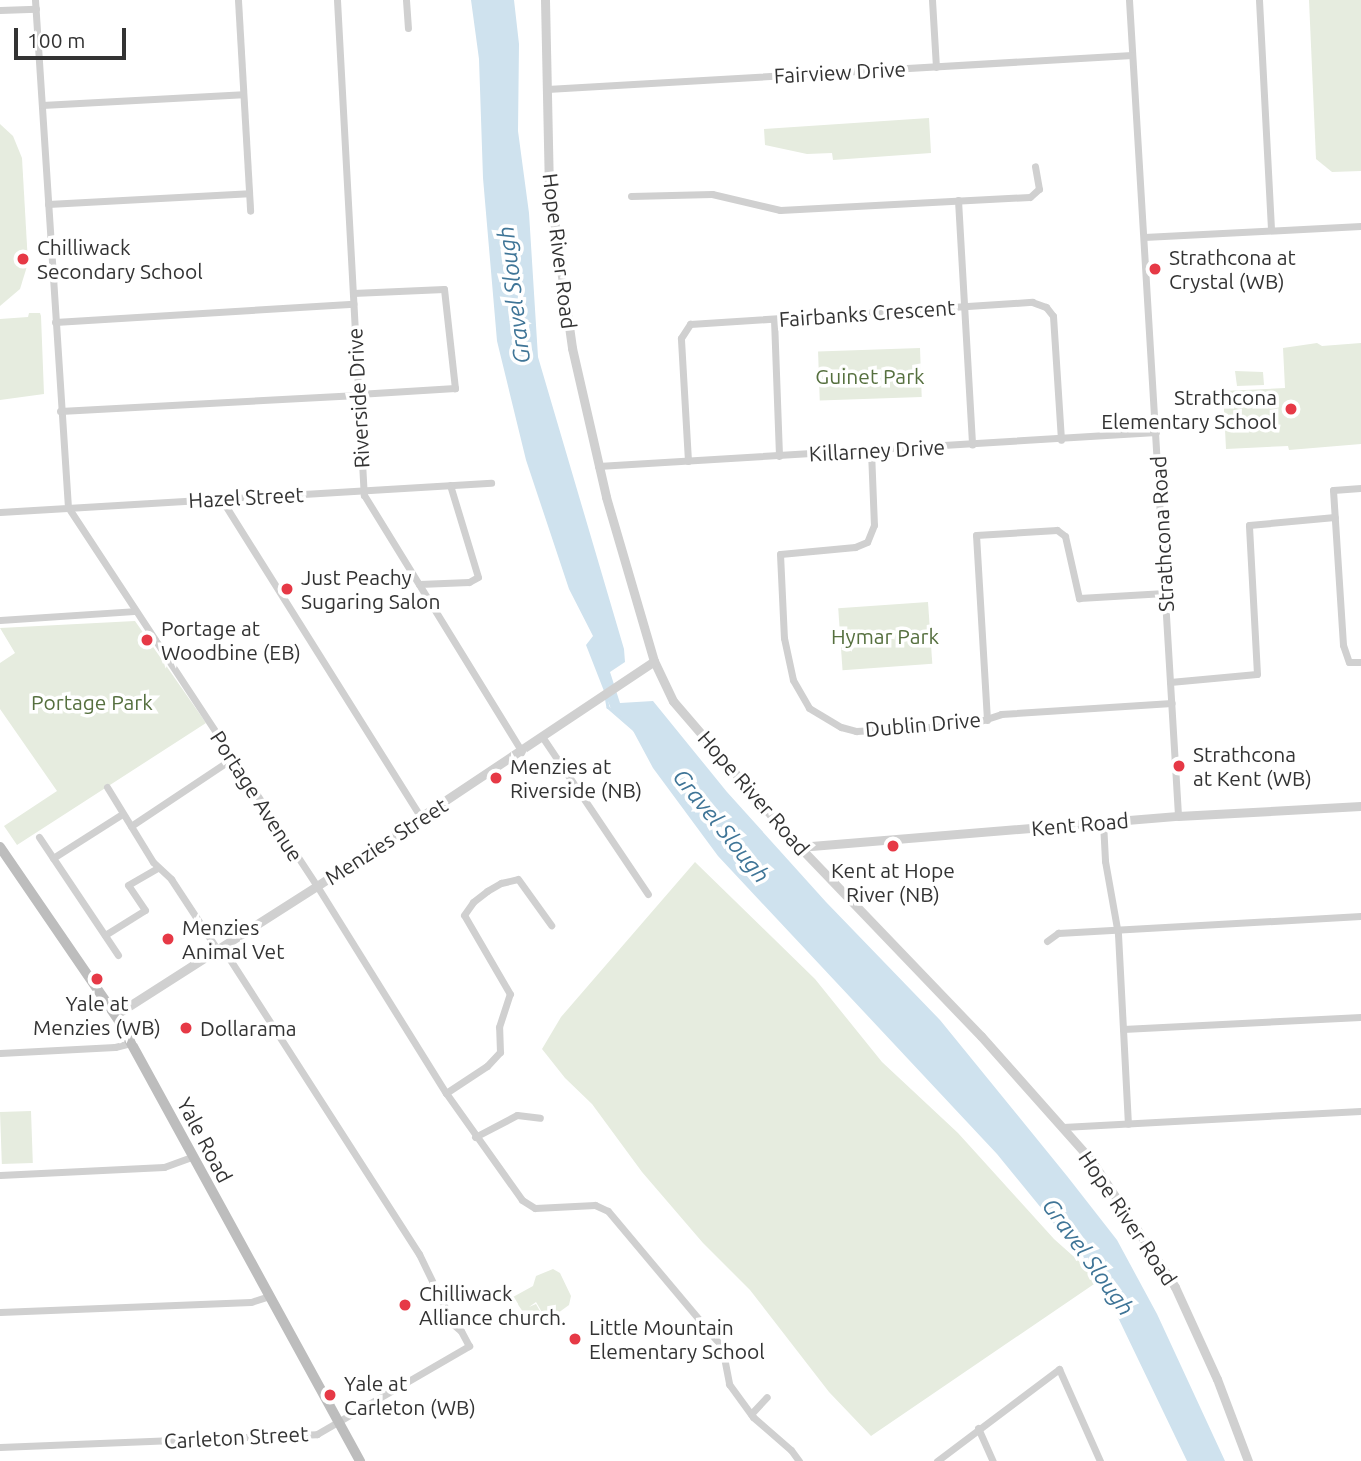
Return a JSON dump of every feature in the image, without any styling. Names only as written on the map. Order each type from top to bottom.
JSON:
[{"type":"main road","name":"Yale Road","points":[[1,850],[115,1015],[360,1461]]},
{"type":"street","points":[[238,0],[250,211]]},
{"type":"street","name":"Riverside Drive","points":[[337,0],[363,490],[522,752]]},
{"type":"street","points":[[406,0],[408,28]]},
{"type":"street","name":"Hope River Road","points":[[545,0],[554,232],[572,348],[598,466],[654,662],[673,701],[799,846],[981,1036],[1063,1127],[1117,1196],[1175,1287],[1217,1380],[1248,1461]]},
{"type":"street","points":[[932,0],[936,67]]},
{"type":"street","name":"Strathcona Road","points":[[1129,0],[1178,816]]},
{"type":"street","points":[[1259,0],[1271,230]]},
{"type":"street","points":[[0,10],[36,4]]},
{"type":"street","name":"Portage Avenue","points":[[36,4],[68,507],[317,886],[446,1093],[527,1206],[538,1208],[595,1205],[608,1210],[722,1348],[729,1384],[751,1414],[778,1442],[797,1456],[799,1461]]},
{"type":"street","name":"Fairview Drive","points":[[547,89],[1132,55]]},
{"type":"street","points":[[42,105],[243,94]]},
{"type":"street","points":[[631,196],[712,194],[780,210],[1030,197],[1039,188],[1035,166]]},
{"type":"street","points":[[48,204],[249,193]]},
{"type":"street","points":[[957,200],[972,445]]},
{"type":"street","points":[[1144,237],[1361,226]]},
{"type":"street","points":[[60,411],[455,388],[444,289],[353,293]]},
{"type":"street","name":"Fairbanks Crescent","points":[[688,461],[681,338],[690,324],[1032,302],[1046,307],[1053,316],[1061,440]]},
{"type":"street","points":[[55,322],[353,304]]},
{"type":"street","points":[[774,319],[779,456]]},
{"type":"street","name":"Killarney Drive","points":[[598,466],[1061,440],[1156,432]]},
{"type":"street","name":"Dublin Drive","points":[[871,451],[874,525],[867,542],[855,547],[780,554],[784,638],[793,680],[809,708],[841,727],[856,731],[968,725],[1001,714],[1171,704]]},
{"type":"street","name":"Hazel Street","points":[[0,512],[491,482]]},
{"type":"street","points":[[419,584],[469,582],[478,577],[450,485]]},
{"type":"street","points":[[1361,488],[1333,490],[1343,645],[1349,662],[1361,662]]},
{"type":"street","points":[[220,497],[421,818]]},
{"type":"street","points":[[1170,682],[1257,674],[1249,525],[1335,517]]},
{"type":"street","points":[[987,720],[976,535],[1057,530],[1065,536],[1079,598],[1165,593]]},
{"type":"street","points":[[0,620],[134,611]]},
{"type":"street","name":"Menzies Street","points":[[115,1015],[522,752],[654,662]]},
{"type":"street","points":[[543,738],[648,894]]},
{"type":"street","points":[[131,826],[233,758]]},
{"type":"street","points":[[107,787],[157,867],[171,879],[220,948]]},
{"type":"street","name":"Kent Road","points":[[799,846],[1178,816],[1361,806]]},
{"type":"street","points":[[53,858],[122,814]]},
{"type":"street","points":[[1103,822],[1105,861],[1118,929],[1128,1124]]},
{"type":"street","points":[[39,837],[118,955]]},
{"type":"street","points":[[105,935],[145,910],[128,886],[157,867]]},
{"type":"street","points":[[446,1093],[487,1066],[500,1052],[499,1027],[510,994],[464,915],[473,902],[487,891],[501,883],[518,879],[551,925]]},
{"type":"street","points":[[1047,941],[1058,933],[1230,926],[1361,916]]},
{"type":"street","name":"Carleton Street","points":[[0,1447],[317,1434],[469,1346],[461,1331],[453,1324],[419,1254],[220,948]]},
{"type":"street","points":[[1123,1029],[1361,1017]]},
{"type":"street","points":[[0,1053],[115,1047],[131,1043]]},
{"type":"street","points":[[1063,1127],[1361,1111]]},
{"type":"street","points":[[475,1137],[517,1115],[540,1118]]},
{"type":"street","points":[[0,1175],[164,1167],[192,1157]]},
{"type":"street","points":[[0,1312],[251,1302],[269,1296]]},
{"type":"street","points":[[937,1461],[1059,1369],[1100,1461]]},
{"type":"street","points":[[751,1414],[767,1397]]},
{"type":"street","points":[[978,1428],[993,1461]]},
{"type":"green space","points":[[1309,0],[1361,0],[1361,171],[1332,172],[1316,159]]},
{"type":"green space","points":[[929,118],[931,153],[833,160],[832,153],[807,154],[765,145],[764,129]]},
{"type":"green space","points":[[0,124],[13,136],[22,158],[28,263],[20,289],[0,306]]},
{"type":"green space","points":[[29,313],[40,313],[41,316],[44,394],[0,400],[0,319],[28,317]]},
{"type":"green space","points":[[1317,343],[1322,346],[1361,343],[1361,444],[1289,450],[1288,446],[1226,449],[1223,391],[1285,388],[1283,348]]},
{"type":"green space","name":"Guinet Park","points":[[920,348],[922,397],[820,401],[818,352]]},
{"type":"green space","points":[[1235,371],[1263,372],[1264,385],[1237,386]]},
{"type":"green space","name":"Hymar Park","points":[[928,602],[932,664],[843,670],[838,608]]},
{"type":"green space","name":"Portage Park","points":[[135,621],[206,723],[17,845],[4,826],[57,791],[0,709],[0,663],[15,653],[0,628]]},
{"type":"green space","points":[[695,862],[815,979],[882,1062],[958,1133],[1054,1239],[1100,1280],[871,1436],[829,1392],[750,1290],[703,1243],[642,1172],[592,1104],[565,1078],[542,1049],[561,1017]]},
{"type":"green space","points":[[31,1111],[33,1163],[2,1164],[0,1112]]},
{"type":"green space","points":[[553,1269],[560,1273],[571,1296],[569,1305],[547,1321],[536,1302],[529,1307],[536,1304],[545,1320],[533,1327],[513,1297],[533,1286],[536,1276]]},
{"type":"water","points":[[471,0],[514,0],[519,44],[518,131],[529,213],[538,357],[624,649],[625,662],[610,672],[620,703],[653,701],[727,792],[826,902],[940,1020],[1067,1176],[1117,1240],[1157,1314],[1225,1461],[1187,1461],[1100,1280],[997,1154],[718,856],[653,768],[631,727],[611,709],[586,645],[593,636],[569,589],[526,460],[497,341],[483,178],[479,59]]},
{"type":"waterway","name":"Gravel Slough","points":[[606,696],[608,707],[634,730]]},
{"type":"place","name":"Chilliwack Secondary School","points":[[23,259]]},
{"type":"place","name":"Strathcona at Crystal (WB)","points":[[1155,269]]},
{"type":"place","name":"Strathcona Elementary School","points":[[1291,409]]},
{"type":"place","name":"Just Peachy Sugaring Salon","points":[[287,589]]},
{"type":"place","name":"Portage at Woodbine (EB)","points":[[147,640]]},
{"type":"place","name":"Strathcona at Kent (WB)","points":[[1179,766]]},
{"type":"place","name":"Menzies at Riverside (NB)","points":[[496,778]]},
{"type":"place","name":"Kent at Hope River (NB)","points":[[893,846]]},
{"type":"place","name":"Menzies Animal Vet","points":[[168,939]]},
{"type":"place","name":"Yale at Menzies (WB)","points":[[97,979]]},
{"type":"place","name":"Dollarama","points":[[186,1028]]},
{"type":"place","name":"Chilliwack Alliance church.","points":[[405,1305]]},
{"type":"place","name":"Little Mountain Elementary School","points":[[575,1339]]},
{"type":"place","name":"Yale at Carleton (WB)","points":[[330,1395]]}]
